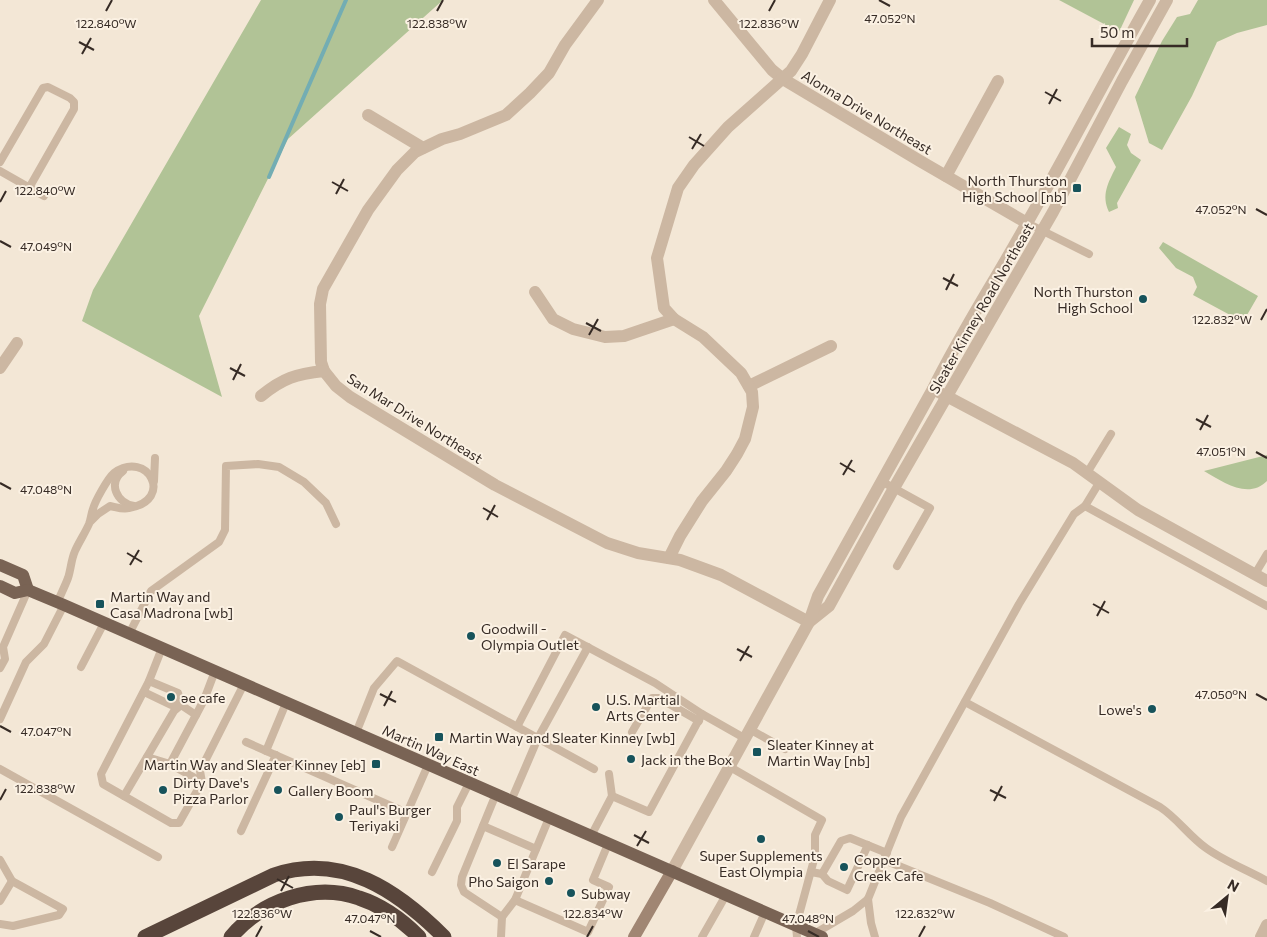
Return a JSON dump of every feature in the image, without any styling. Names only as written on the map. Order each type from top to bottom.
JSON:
[{"type":"highway","points":[[145,937],[259,882],[290,870],[307,868],[349,873],[382,886],[411,907],[444,937]]},
{"type":"highway","points":[[231,937],[254,915],[267,907],[301,894],[320,892],[358,897],[375,904],[404,923],[419,937]]},
{"type":"main road","points":[[0,565],[23,575],[28,590]]},
{"type":"main road","name":"Martin Way East","points":[[0,586],[15,593],[28,590],[765,912],[796,931],[818,935]]},
{"type":"main road","points":[[634,937],[672,871]]},
{"type":"street","points":[[261,396],[274,386],[294,376],[324,371],[321,362],[319,325],[323,289],[368,210],[397,170],[415,152],[442,139],[481,126],[506,115],[549,73],[565,46],[598,0]]},
{"type":"street","name":"Alonna Drive Northeast","points":[[714,0],[772,70],[783,79],[1028,223]]},
{"type":"street","points":[[669,558],[693,515],[726,471],[745,439],[753,407],[752,392],[741,373],[703,337],[674,319],[664,308],[657,258],[678,188],[694,165],[728,128],[791,71],[830,0]]},
{"type":"street","name":"Sleater Kinney Road Northeast","points":[[672,871],[809,622],[818,596],[933,389],[947,360],[1028,223],[1104,80],[1150,0]]},
{"type":"street","name":"Sleater Kinney Road Northeast","points":[[809,622],[829,606],[894,488],[1042,230],[1167,0]]},
{"type":"street","points":[[946,176],[998,81]]},
{"type":"street","points":[[368,115],[423,148]]},
{"type":"street","points":[[535,292],[553,319],[573,329],[605,337],[624,336],[674,319]]},
{"type":"street","points":[[0,367],[17,343]]},
{"type":"street","points":[[748,386],[831,346]]},
{"type":"street","name":"San Mar Drive Northeast","points":[[324,371],[336,386],[350,398],[495,485],[607,543],[638,552],[680,560],[721,575],[809,622]]},
{"type":"street","points":[[933,389],[1073,463],[1138,510],[1267,581]]},
{"type":"street","points":[[1261,937],[1267,925]]},
{"type":"lane","points":[[0,162],[43,88],[48,87],[74,102],[74,109],[29,188]]},
{"type":"lane","points":[[0,171],[44,196]]},
{"type":"lane","points":[[1028,223],[1089,254]]},
{"type":"lane","points":[[1087,473],[1111,434]]},
{"type":"lane","points":[[0,719],[26,662],[44,644],[60,604],[74,553],[90,522],[93,507],[110,477],[115,472],[126,468],[140,467],[155,458],[154,484],[149,500],[128,509],[110,506],[90,522]]},
{"type":"lane","points":[[129,634],[151,591],[219,542],[224,536],[226,466],[258,464],[279,467],[304,482],[326,503],[336,524]]},
{"type":"lane","points":[[140,467],[151,476],[154,484]]},
{"type":"lane","points":[[126,468],[116,478],[115,489],[120,500],[128,505],[135,506]]},
{"type":"lane","points":[[881,481],[930,508],[897,566]]},
{"type":"lane","points":[[818,935],[868,899],[902,817],[1019,604],[1074,514],[1085,506],[1099,483]]},
{"type":"lane","points":[[1085,506],[1267,606]]},
{"type":"lane","points":[[1255,574],[1267,554]]},
{"type":"lane","points":[[0,668],[5,659],[2,646],[28,590]]},
{"type":"lane","points":[[80,667],[104,623]]},
{"type":"lane","points":[[517,727],[565,635],[655,683],[700,717]]},
{"type":"lane","points":[[162,648],[144,692],[101,774],[103,784],[171,823],[179,823],[202,782],[200,771],[244,684]]},
{"type":"lane","points":[[511,801],[538,738],[588,648]]},
{"type":"lane","points":[[356,733],[374,688],[397,661],[594,769]]},
{"type":"lane","points":[[170,764],[204,700],[214,671]]},
{"type":"lane","points":[[149,681],[178,693],[181,704],[196,715]]},
{"type":"lane","points":[[144,692],[171,705],[181,704]]},
{"type":"lane","points":[[632,732],[652,698],[659,698],[700,717],[785,749]]},
{"type":"lane","points":[[965,702],[1160,807],[1169,813],[1187,833],[1206,848],[1267,881]]},
{"type":"lane","points":[[266,750],[286,703]]},
{"type":"lane","points":[[124,796],[174,710],[181,704]]},
{"type":"lane","points":[[612,796],[649,812],[700,717]]},
{"type":"lane","points":[[246,742],[406,813]]},
{"type":"lane","points":[[241,830],[276,755]]},
{"type":"lane","points":[[146,757],[170,764],[202,782]]},
{"type":"lane","points":[[392,847],[428,764]]},
{"type":"lane","points":[[730,767],[822,820],[815,835],[815,856],[796,931]]},
{"type":"lane","points":[[0,769],[158,857]]},
{"type":"lane","points":[[591,836],[612,796],[609,774]]},
{"type":"lane","points":[[432,872],[457,821],[457,807],[469,783]]},
{"type":"lane","points":[[496,794],[462,877],[461,885],[464,892],[502,917]]},
{"type":"lane","points":[[501,937],[502,917],[515,900],[549,818]]},
{"type":"lane","points":[[483,826],[536,849]]},
{"type":"lane","points":[[822,874],[841,841],[850,838],[868,845],[886,857],[1064,937]]},
{"type":"lane","points":[[515,900],[573,925],[587,934],[609,887],[593,880],[608,844]]},
{"type":"lane","points":[[811,872],[822,874],[828,881],[847,890],[868,845]]},
{"type":"lane","points":[[0,860],[12,881],[63,909],[60,915],[13,926],[0,924]]},
{"type":"lane","points":[[0,900],[12,881]]},
{"type":"lane","points":[[702,937],[726,895]]},
{"type":"lane","points":[[868,899],[875,937]]},
{"type":"lane","points":[[754,937],[765,912]]},
{"type":"green space","points":[[261,0],[443,0],[288,139],[199,316],[222,397],[82,321],[93,290]]},
{"type":"green space","points":[[1059,0],[1134,0],[1119,32]]},
{"type":"green space","points":[[1198,0],[1267,0],[1267,25],[1237,33],[1217,42],[1192,96],[1162,150],[1149,143],[1135,97],[1162,41],[1177,17],[1190,14]]},
{"type":"green space","points":[[1119,127],[1131,134],[1127,145],[1131,153],[1141,160],[1117,203],[1118,208],[1109,212],[1106,195],[1108,184],[1116,167],[1106,148]]},
{"type":"green space","points":[[1163,242],[1258,296],[1243,322],[1193,295],[1197,287],[1193,277],[1176,268],[1159,248]]},
{"type":"green space","points":[[1267,455],[1267,481],[1252,489],[1244,489],[1227,484],[1204,471]]},
{"type":"waterway","points":[[269,177],[346,0]]},
{"type":"place","name":"North Thurston High School [nb]","points":[[1077,188]]},
{"type":"place","name":"North Thurston High School","points":[[1143,299]]},
{"type":"place","name":"Martin Way and Casa Madrona [wb]","points":[[100,604]]},
{"type":"place","name":"Goodwill - Olympia Outlet","points":[[471,636]]},
{"type":"place","name":"əe cafe","points":[[171,697]]},
{"type":"place","name":"U.S. Martial Arts Center","points":[[596,707]]},
{"type":"place","name":"Lowe's","points":[[1152,709]]},
{"type":"place","name":"Martin Way and Sleater Kinney [wb]","points":[[439,737]]},
{"type":"place","name":"Sleater Kinney at Martin Way [nb]","points":[[757,752]]},
{"type":"place","name":"Jack in the Box","points":[[631,759]]},
{"type":"place","name":"Martin Way and Sleater Kinney [eb]","points":[[376,764]]},
{"type":"place","name":"Dirty Dave's Pizza Parlor","points":[[163,790]]},
{"type":"place","name":"Gallery Boom","points":[[278,790]]},
{"type":"place","name":"Paul's Burger Teriyaki","points":[[339,817]]},
{"type":"place","name":"Super Supplements East Olympia","points":[[761,839]]},
{"type":"place","name":"El Sarape","points":[[497,863]]},
{"type":"place","name":"Copper Creek Cafe","points":[[844,867]]},
{"type":"place","name":"Pho Saigon","points":[[549,881]]},
{"type":"place","name":"Subway","points":[[571,893]]}]
